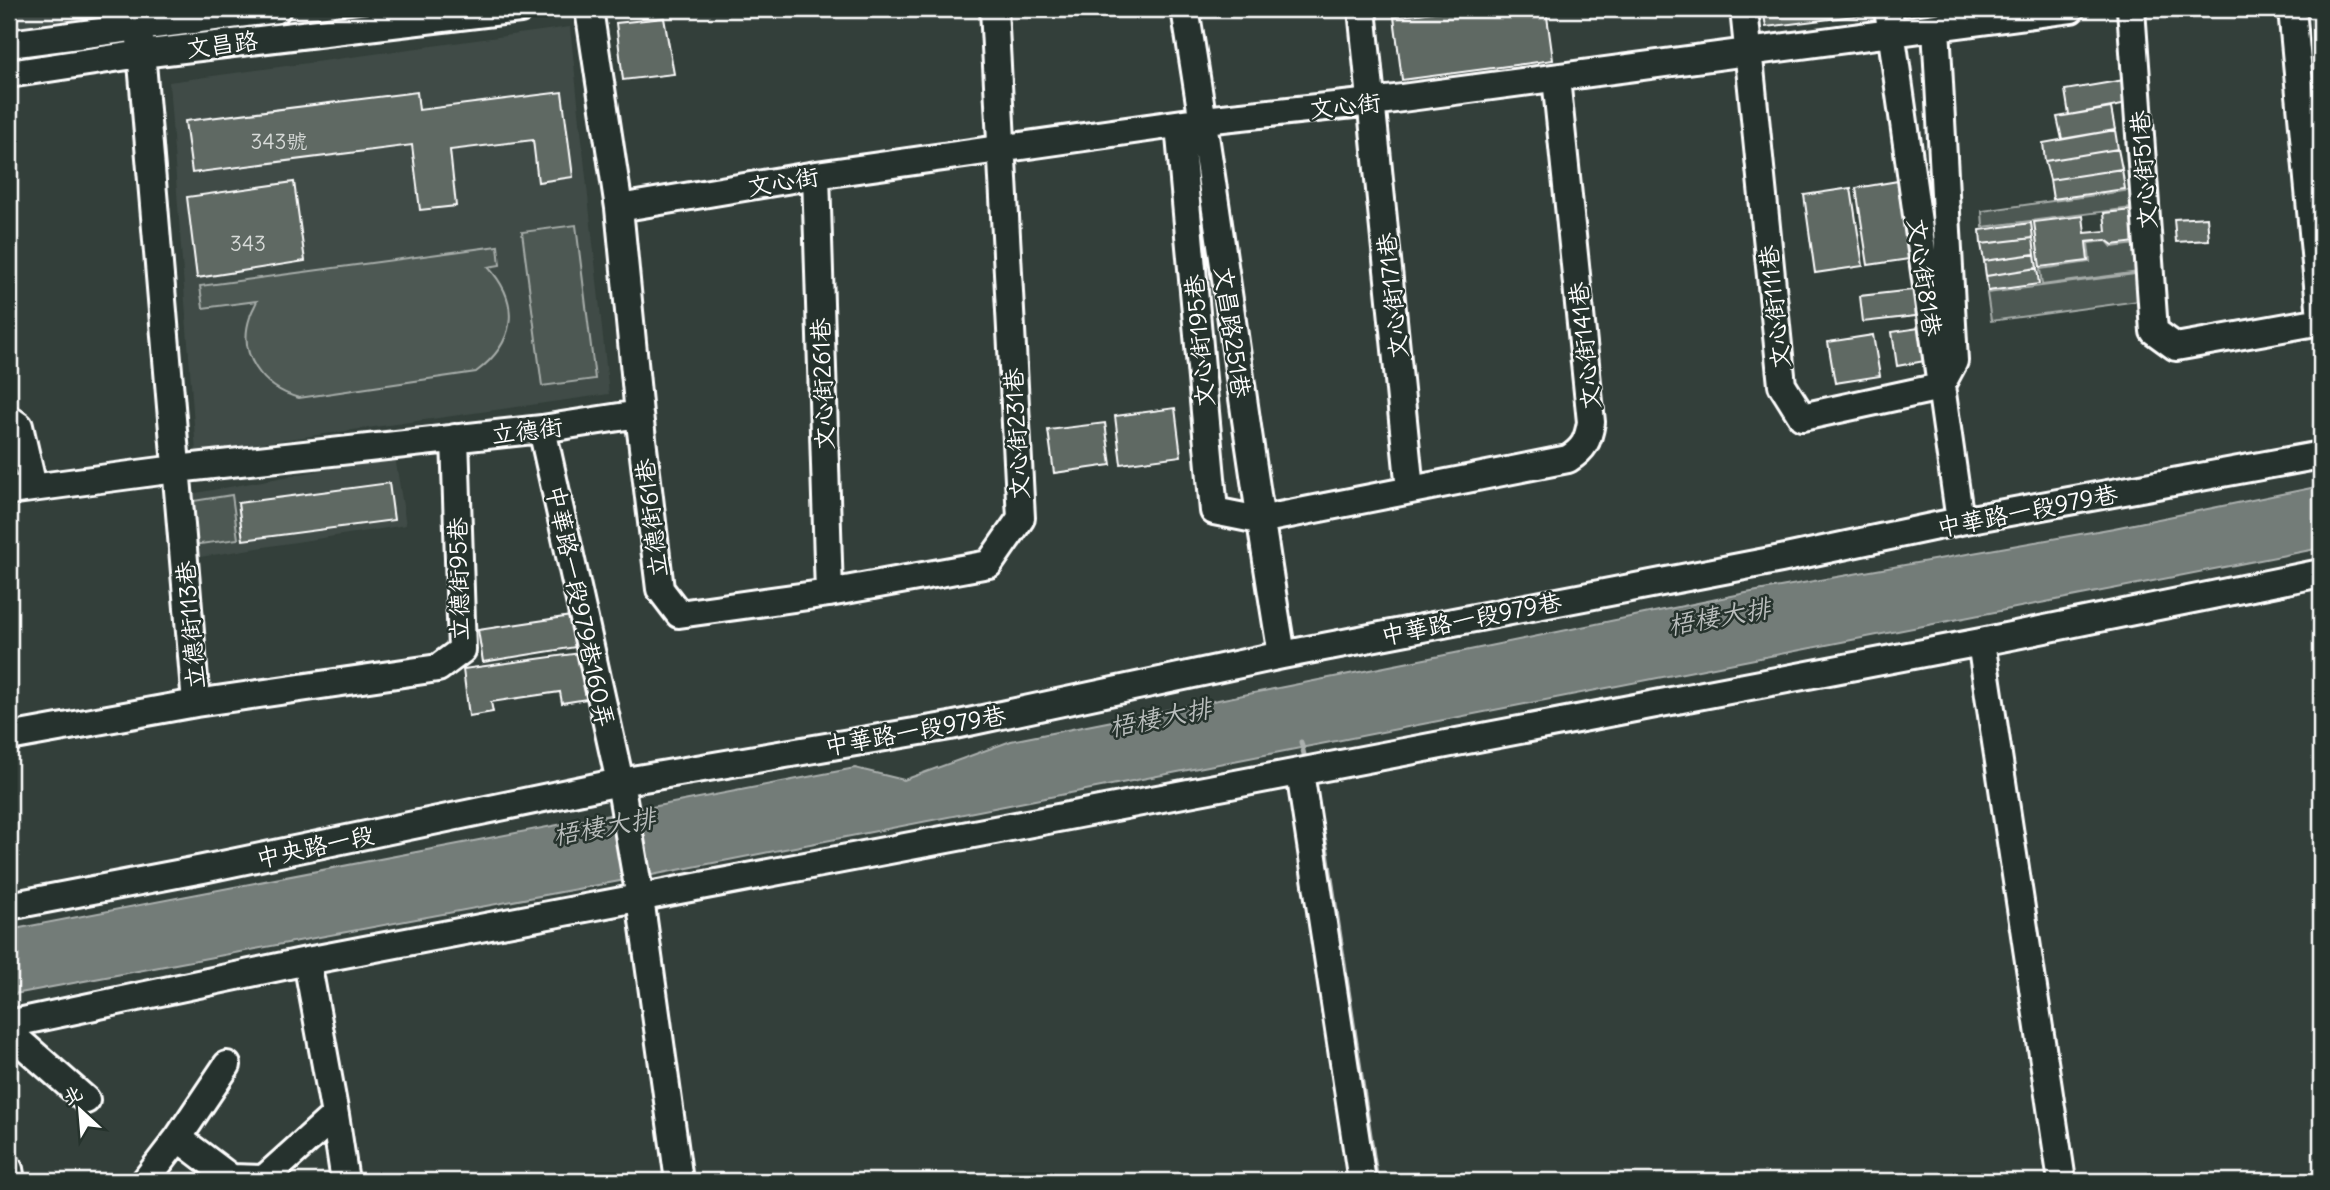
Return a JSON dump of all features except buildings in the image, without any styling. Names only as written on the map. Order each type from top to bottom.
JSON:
[{"type":"street","name":"文昌路","points":[[9,44],[277,9]]},
{"type":"street","name":"文昌路","points":[[9,74],[141,54],[520,9]]},
{"type":"street","points":[[589,9],[619,208],[639,414]]},
{"type":"street","name":"文心街231巷","points":[[679,614],[829,593],[989,564],[1021,518],[994,9]]},
{"type":"street","name":"文昌路251巷","points":[[1185,9],[1191,123],[1282,654]]},
{"type":"street","name":"文心街171巷","points":[[1362,9],[1410,490]]},
{"type":"street","points":[[1744,9],[1747,51]]},
{"type":"street","name":"文心街","points":[[619,208],[816,175],[1002,149],[1747,51],[1890,20],[1936,27],[2071,9]]},
{"type":"street","name":"文心街51巷","points":[[2131,9],[2154,331],[2176,347],[2321,319]]},
{"type":"street","points":[[2292,9],[2321,319]]},
{"type":"street","name":"文心街81巷","points":[[1890,20],[1960,522]]},
{"type":"street","name":"立德街113巷","points":[[139,27],[196,703],[273,691]]},
{"type":"street","points":[[1936,27],[1954,361],[1940,387]]},
{"type":"street","name":"文心街111巷","points":[[1747,51],[1782,385],[1802,417],[1940,387]]},
{"type":"street","name":"文心街141巷","points":[[1259,520],[1567,459],[1581,451],[1589,439],[1591,422],[1556,78]]},
{"type":"street","name":"文心街195巷","points":[[1191,123],[1214,511],[1259,520]]},
{"type":"street","name":"文心街261巷","points":[[816,175],[829,593]]},
{"type":"street","name":"立德街","points":[[21,489],[176,469],[542,429],[639,414]]},
{"type":"street","name":"立德街61巷","points":[[639,414],[660,589],[679,614]]},
{"type":"street","points":[[9,419],[19,426],[21,489]]},
{"type":"street","name":"中華路一段979巷160弄","points":[[542,429],[620,782],[640,898],[679,1181]]},
{"type":"street","name":"立德街95巷","points":[[273,691],[438,668],[462,650],[455,438]]},
{"type":"street","name":"中華路一段979巷","points":[[620,782],[950,726],[1282,654],[1960,522],[2321,455]]},
{"type":"street","points":[[86,1100],[12,1038],[48,1014],[307,961],[1981,642],[2321,573]]},
{"type":"street","points":[[1981,642],[2062,1181]]},
{"type":"street","points":[[9,737],[196,703]]},
{"type":"street","points":[[1300,772],[1362,1181]]},
{"type":"street","name":"中央路一段","points":[[9,906],[203,869],[620,782]]},
{"type":"street","points":[[307,961],[345,1181]]},
{"type":"street","points":[[145,1181],[178,1138],[227,1065]]},
{"type":"street","points":[[178,1138],[231,1178],[264,1179],[281,1171],[335,1115]]},
{"type":"street","points":[[9,1169],[12,1181]]},
{"type":"shaded area","points":[[9,9],[193,9],[9,29]]},
{"type":"shaded area","points":[[570,27],[609,394],[196,452],[169,82]]},
{"type":"shaded area","points":[[2131,190],[2132,208],[1983,227],[1982,211]]},
{"type":"shaded area","points":[[576,225],[595,379],[542,386],[522,232]]},
{"type":"shaded area","points":[[2107,241],[2112,247],[2136,244],[2139,272],[2042,285],[2040,269],[2090,262],[2088,243]]},
{"type":"shaded area","points":[[498,246],[500,265],[488,267],[506,295],[509,323],[499,349],[476,372],[299,398],[286,393],[264,378],[250,357],[247,331],[257,301],[203,308],[200,286]]},
{"type":"shaded area","points":[[2143,273],[2146,300],[1991,321],[1987,293]]},
{"type":"shaded area","points":[[395,457],[406,525],[187,559],[185,495]]},
{"type":"shaded area","points":[[232,495],[238,539],[193,545],[187,502]]},
{"type":"water","name":"梧棲大排","points":[[2321,486],[2321,548],[652,875],[9,995],[9,930],[855,768],[904,780],[1011,741],[1746,593],[2114,528]]},
{"type":"waterway","points":[[1301,742],[1306,763]]},
{"type":"waterway","points":[[1321,823],[1377,1181]]}]
